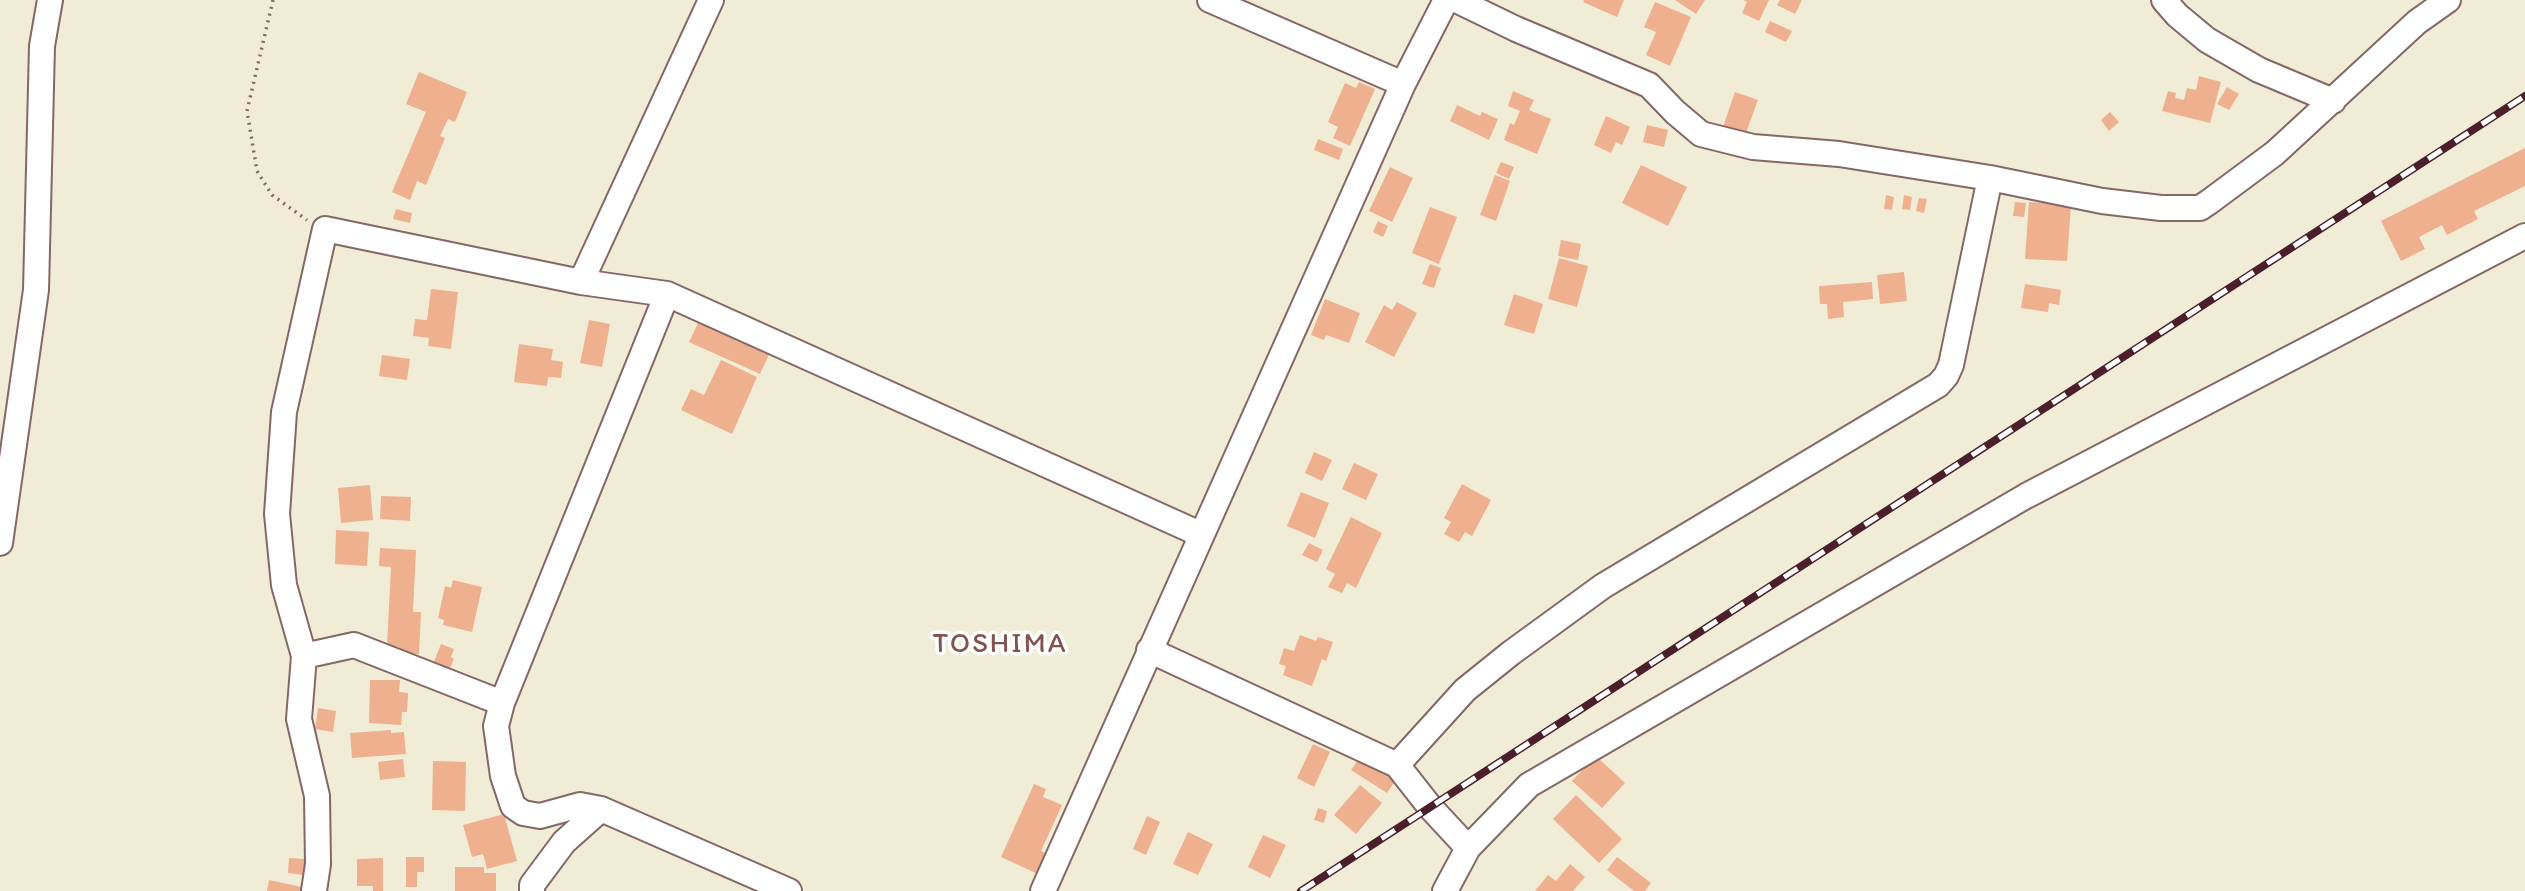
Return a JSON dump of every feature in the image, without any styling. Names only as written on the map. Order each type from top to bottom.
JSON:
[{"type":"street","points":[[0,543],[36,290],[42,46],[50,0]]},
{"type":"street","points":[[581,282],[711,0]]},
{"type":"street","points":[[1210,0],[1403,84]]},
{"type":"street","points":[[1043,891],[1403,84],[1446,0]]},
{"type":"street","points":[[1456,0],[1516,29],[1649,85],[1701,134],[1753,147],[1839,154],[1990,178],[2102,201],[2161,208],[2200,208],[2275,153],[2417,22],[2448,0]]},
{"type":"street","points":[[2164,0],[2177,15],[2207,40],[2259,70],[2333,101]]},
{"type":"street","points":[[1398,765],[1465,690],[1603,586],[1938,385],[1951,365],[1990,178]]},
{"type":"street","points":[[314,891],[318,864],[317,796],[299,719],[304,656],[284,585],[277,514],[284,412],[325,229],[581,282],[667,294],[1200,534]]},
{"type":"street","points":[[1445,891],[1468,848],[1529,785],[2026,496],[2525,236]]},
{"type":"street","points":[[667,294],[502,703],[496,726],[503,776],[513,806],[523,814],[536,817],[580,805],[601,809],[789,891]]},
{"type":"street","points":[[304,656],[354,645],[502,703]]},
{"type":"street","points":[[1149,650],[1398,765],[1430,807],[1468,848]]},
{"type":"street","points":[[531,891],[532,885],[564,842],[601,809]]},
{"type":"path","points":[[273,0],[247,111],[257,171],[272,195],[298,216],[325,229]]},
{"type":"building","points":[[1624,0],[1617,17],[1583,2]]},
{"type":"building","points":[[1675,0],[1705,0],[1696,14]]},
{"type":"building","points":[[1743,0],[1769,0],[1759,21],[1742,13],[1747,2]]},
{"type":"building","points":[[1780,0],[1802,0],[1795,14],[1777,5]]},
{"type":"building","points":[[1655,2],[1691,17],[1670,66],[1646,55],[1656,32],[1644,27]]},
{"type":"building","points":[[1770,21],[1792,31],[1786,42],[1765,32]]},
{"type":"building","points":[[419,72],[467,92],[455,122],[448,119],[440,136],[445,138],[426,185],[417,181],[410,200],[392,192],[426,112],[406,104]]},
{"type":"building","points":[[2199,76],[2221,82],[2210,123],[2162,111],[2168,91],[2176,93],[2175,98],[2184,100],[2187,88],[2196,90]]},
{"type":"building","points":[[1359,82],[1375,89],[1350,146],[1333,138],[1338,127],[1328,122],[1345,83],[1356,88]]},
{"type":"building","points":[[2227,87],[2239,94],[2229,110],[2217,104]]},
{"type":"building","points":[[1513,91],[1534,100],[1529,110],[1551,119],[1537,154],[1504,140],[1510,123],[1514,125],[1520,111],[1508,106]]},
{"type":"building","points":[[1735,92],[1758,100],[1744,138],[1722,130]]},
{"type":"building","points":[[1457,105],[1480,116],[1482,112],[1498,119],[1489,140],[1450,121]]},
{"type":"building","points":[[2110,112],[2119,122],[2109,131],[2101,120]]},
{"type":"building","points":[[1606,116],[1630,127],[1622,145],[1616,142],[1611,153],[1594,145]]},
{"type":"building","points":[[1647,125],[1668,130],[1664,147],[1643,142]]},
{"type":"building","points":[[1318,139],[1343,149],[1339,160],[1314,150]]},
{"type":"building","points":[[2525,148],[2525,186],[2474,211],[2478,219],[2447,235],[2442,225],[2419,237],[2425,249],[2401,261],[2381,221]]},
{"type":"building","points":[[1501,162],[1514,167],[1509,179],[1496,173]]},
{"type":"building","points":[[1641,165],[1687,187],[1668,226],[1622,203]]},
{"type":"building","points":[[1390,167],[1413,178],[1392,222],[1369,211]]},
{"type":"building","points":[[1495,175],[1510,181],[1496,221],[1480,215]]},
{"type":"building","points":[[1886,195],[1894,197],[1892,210],[1884,209]]},
{"type":"building","points":[[1904,195],[1912,197],[1910,210],[1902,209]]},
{"type":"building","points":[[1919,198],[1927,199],[1924,213],[1916,211]]},
{"type":"building","points":[[2015,202],[2026,203],[2024,217],[2013,216]]},
{"type":"building","points":[[2029,202],[2071,205],[2067,261],[2025,259]]},
{"type":"building","points":[[1430,207],[1457,217],[1439,264],[1412,253]]},
{"type":"building","points":[[396,209],[412,213],[410,223],[393,219]]},
{"type":"building","points":[[1378,221],[1388,226],[1383,237],[1373,232]]},
{"type":"building","points":[[1561,240],[1581,244],[1578,260],[1558,256]]},
{"type":"building","points":[[1559,258],[1588,266],[1577,307],[1548,299]]},
{"type":"building","points":[[1430,264],[1441,268],[1434,288],[1422,284]]},
{"type":"building","points":[[1904,272],[1907,301],[1880,304],[1877,275]]},
{"type":"building","points":[[1872,282],[1873,299],[1843,302],[1844,317],[1828,319],[1827,304],[1820,304],[1819,286]]},
{"type":"building","points":[[2025,284],[2061,290],[2059,305],[2049,303],[2048,312],[2021,308]]},
{"type":"building","points":[[431,289],[458,292],[451,349],[428,346],[429,338],[413,336],[415,319],[427,320]]},
{"type":"building","points":[[1514,294],[1543,304],[1534,334],[1504,325]]},
{"type":"building","points":[[1325,299],[1360,313],[1349,343],[1326,335],[1324,340],[1311,335]]},
{"type":"building","points":[[1397,302],[1417,313],[1394,357],[1365,342],[1384,305],[1392,310]]},
{"type":"building","points":[[701,317],[772,348],[760,374],[689,342]]},
{"type":"building","points":[[589,320],[610,324],[602,367],[580,363]]},
{"type":"building","points":[[519,344],[553,349],[551,360],[563,362],[561,378],[548,377],[547,386],[514,382]]},
{"type":"building","points":[[382,355],[410,359],[407,380],[379,376]]},
{"type":"building","points":[[721,360],[757,377],[732,434],[681,410],[691,389],[704,395]]},
{"type":"building","points":[[1314,452],[1332,460],[1322,481],[1305,473]]},
{"type":"building","points":[[1354,463],[1378,474],[1366,500],[1342,489]]},
{"type":"building","points":[[1462,484],[1491,500],[1472,536],[1465,532],[1459,542],[1444,534],[1451,522],[1444,518]]},
{"type":"building","points":[[370,485],[373,520],[341,523],[338,488]]},
{"type":"building","points":[[1301,492],[1329,503],[1315,538],[1287,526]]},
{"type":"building","points":[[381,496],[411,497],[410,521],[380,519]]},
{"type":"building","points":[[1351,517],[1382,533],[1356,588],[1347,583],[1342,593],[1328,587],[1335,574],[1326,569]]},
{"type":"building","points":[[336,530],[369,532],[367,566],[335,564]]},
{"type":"building","points":[[1309,543],[1323,550],[1317,562],[1302,555]]},
{"type":"building","points":[[380,548],[416,550],[413,612],[421,612],[419,654],[399,653],[399,647],[387,646],[391,567],[379,566]]},
{"type":"building","points":[[453,580],[482,587],[472,632],[443,625],[444,620],[438,618],[445,586],[451,588]]},
{"type":"building","points":[[1300,635],[1316,641],[1318,637],[1333,642],[1326,661],[1322,659],[1312,686],[1283,675],[1286,666],[1279,664],[1284,648],[1294,651]]},
{"type":"building","points":[[441,644],[454,649],[451,657],[454,659],[449,670],[433,664]]},
{"type":"building","points":[[370,680],[400,680],[399,692],[408,693],[407,712],[402,712],[401,725],[369,723]]},
{"type":"building","points":[[318,708],[336,711],[333,732],[315,729]]},
{"type":"building","points":[[391,730],[391,733],[404,732],[406,754],[352,758],[350,733]]},
{"type":"building","points":[[1313,744],[1330,752],[1314,787],[1297,778]]},
{"type":"building","points":[[1362,754],[1398,777],[1387,793],[1351,770]]},
{"type":"building","points":[[1596,756],[1625,783],[1602,808],[1572,781]]},
{"type":"building","points":[[403,759],[405,777],[380,780],[378,762]]},
{"type":"building","points":[[433,761],[466,762],[465,811],[432,810]]},
{"type":"building","points":[[1034,784],[1046,789],[1043,797],[1062,805],[1041,851],[1051,855],[1042,876],[1001,857]]},
{"type":"building","points":[[1360,785],[1382,803],[1356,834],[1334,815]]},
{"type":"building","points":[[1576,795],[1622,839],[1599,863],[1553,819]]},
{"type":"building","points":[[1318,808],[1327,811],[1324,823],[1314,820]]},
{"type":"building","points":[[504,814],[517,861],[487,869],[483,854],[472,857],[463,825]]},
{"type":"building","points":[[1147,816],[1160,822],[1146,855],[1133,849]]},
{"type":"building","points":[[1188,832],[1213,844],[1198,875],[1173,864]]},
{"type":"building","points":[[1263,835],[1286,845],[1270,878],[1248,867]]},
{"type":"building","points":[[406,857],[424,857],[424,872],[417,872],[417,887],[406,887]]},
{"type":"building","points":[[1617,857],[1651,883],[1645,891],[1634,891],[1607,870]]},
{"type":"building","points":[[289,858],[305,859],[303,875],[288,873]]},
{"type":"building","points":[[383,858],[383,891],[373,891],[373,886],[357,886],[357,859]]},
{"type":"building","points":[[1570,864],[1585,877],[1573,891],[1535,891],[1548,875],[1556,881]]},
{"type":"building","points":[[455,867],[484,867],[484,873],[496,873],[496,891],[455,891]]},
{"type":"building","points":[[269,880],[306,888],[305,891],[267,891]]},
{"type":"railway","points":[[1301,891],[2525,96]]},
{"type":"district","name":"TOSHIMA","points":[[1000,645]]}]
